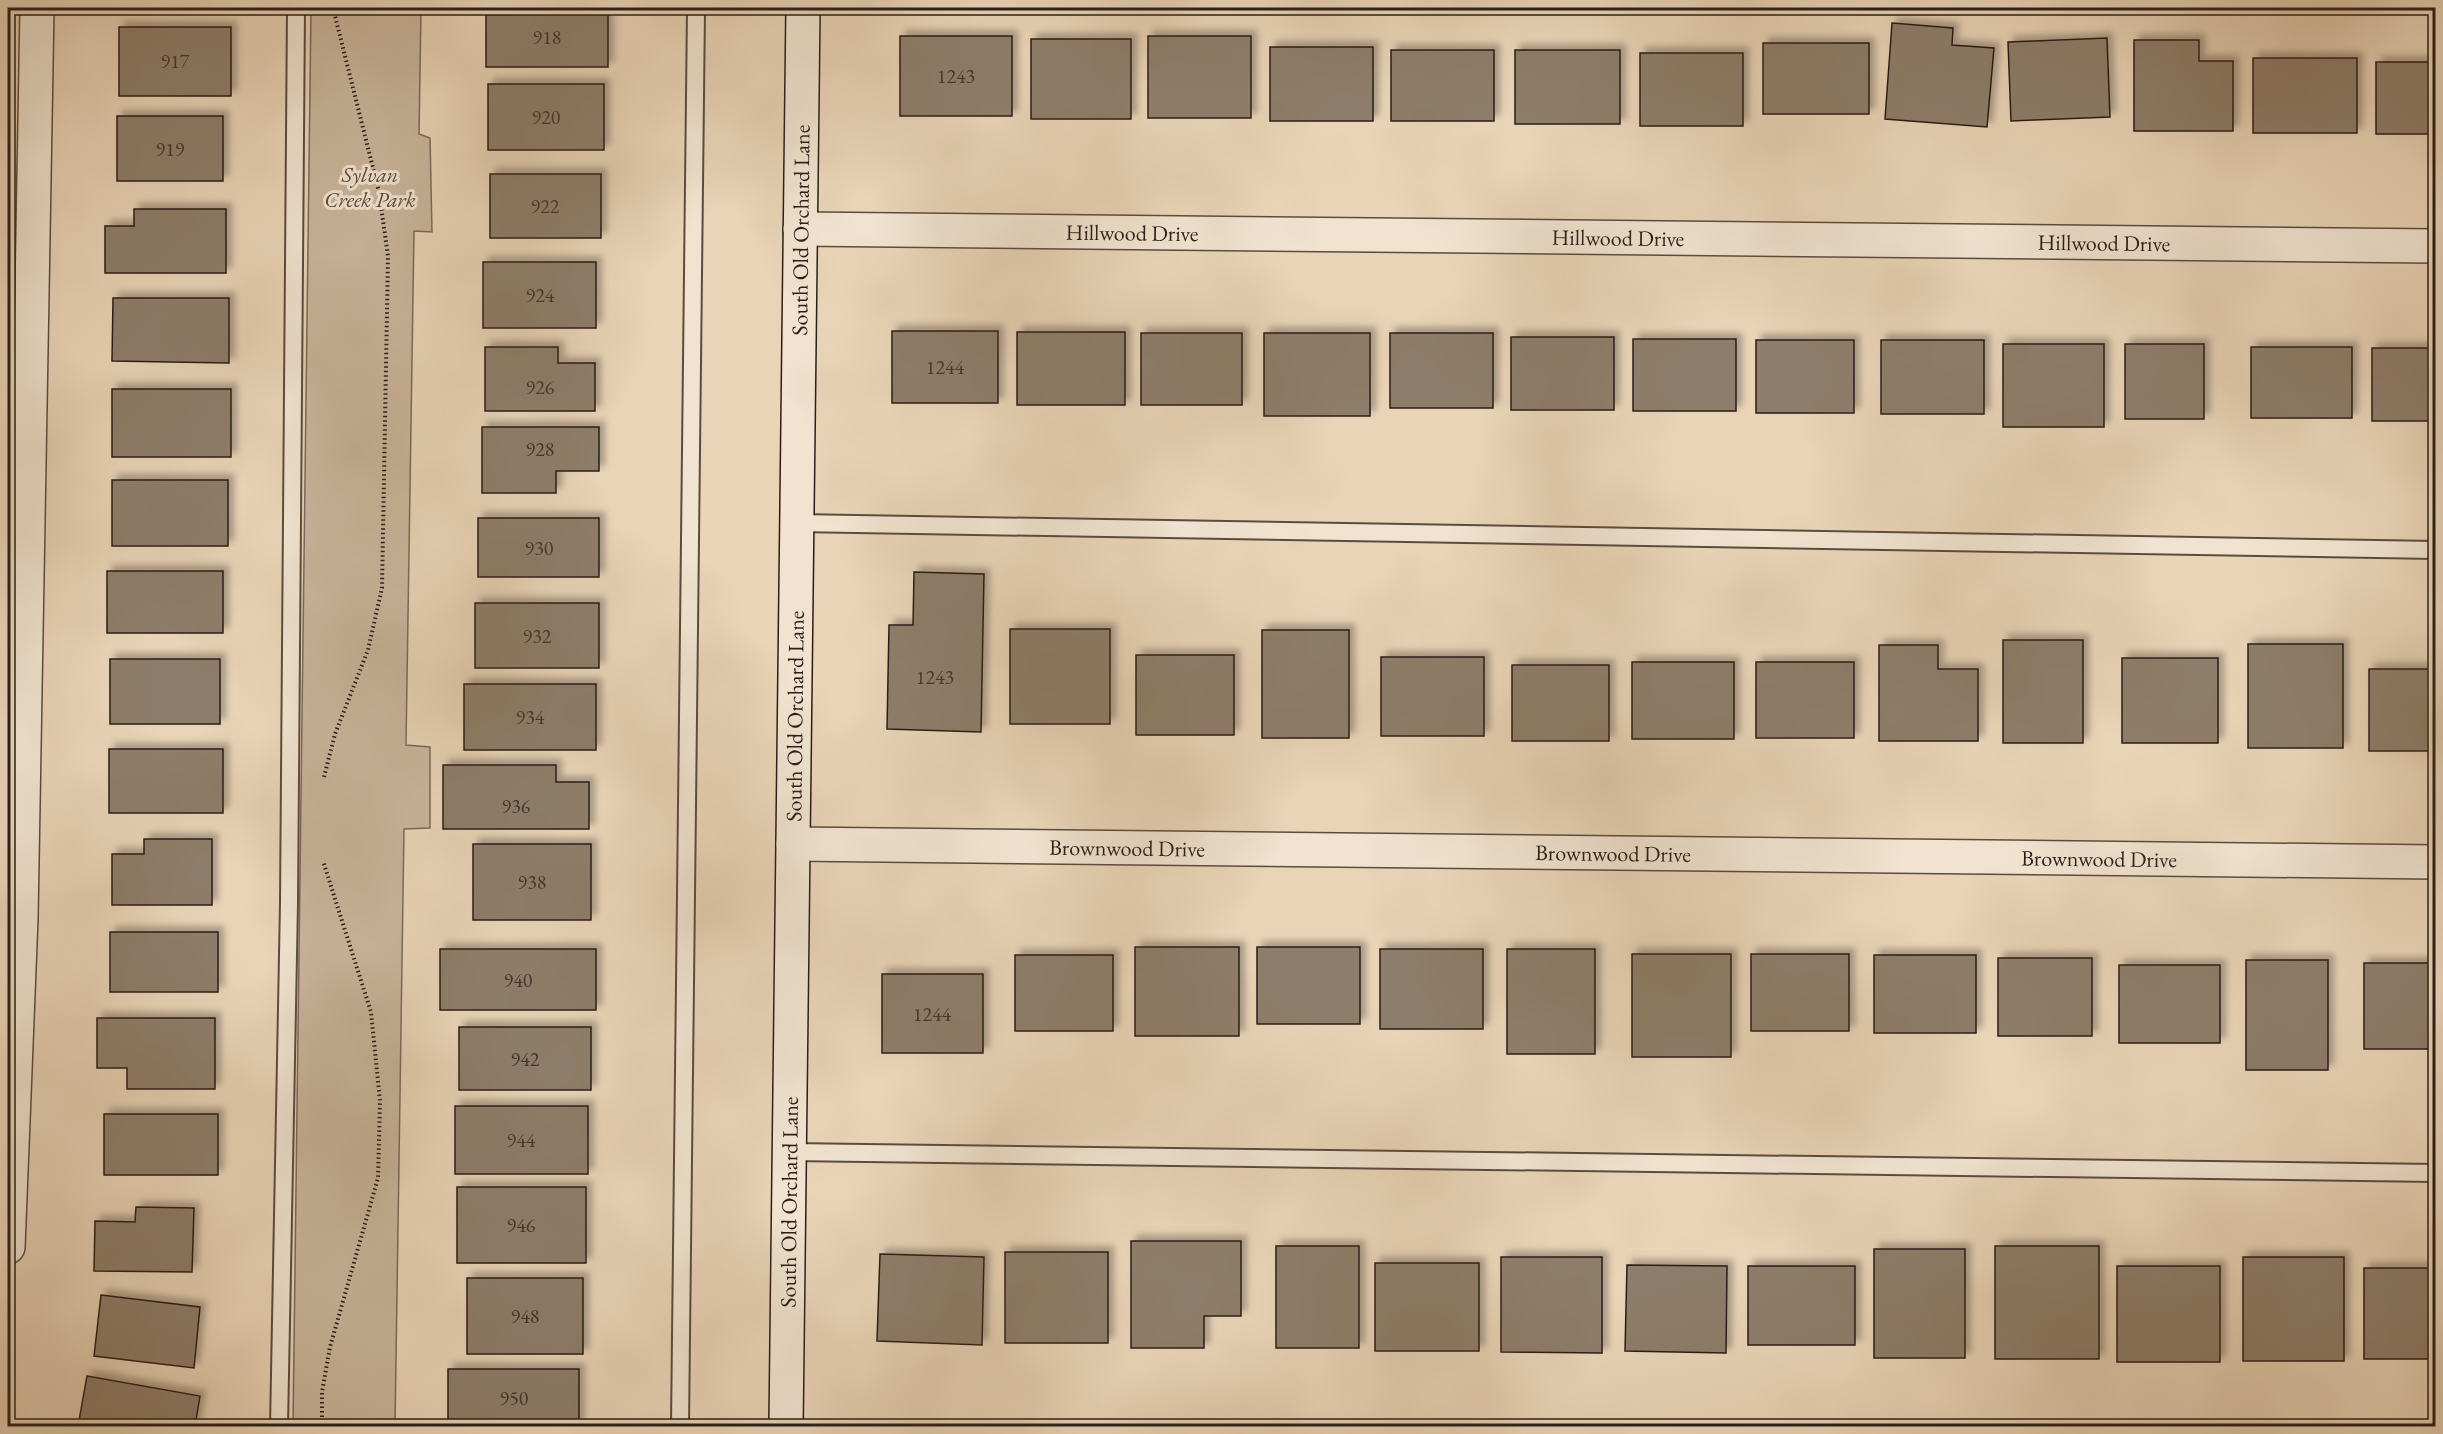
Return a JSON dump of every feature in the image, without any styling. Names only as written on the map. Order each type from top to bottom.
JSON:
[{"type":"street","points":[[8,1247],[21,918],[37,8]]},
{"type":"street","name":"South Old Orchard Lane","points":[[786,1426],[803,8]]},
{"type":"street","name":"Hillwood Drive","points":[[800,229],[2436,246]]},
{"type":"street","name":"Brownwood Drive","points":[[793,844],[2436,862]]},
{"type":"lane","points":[[279,1426],[290,891],[296,8]]},
{"type":"lane","points":[[680,1426],[696,8]]},
{"type":"lane","points":[[796,523],[2436,550]]},
{"type":"lane","points":[[789,1152],[2436,1173]]},
{"type":"path","points":[[322,783],[335,734],[368,650],[382,588],[387,267],[379,192],[333,8]]},
{"type":"path","points":[[321,856],[371,1012],[380,1101],[378,1178],[330,1347],[321,1392],[322,1426]]},
{"type":"green space","name":"Sylvan Creek Park","points":[[311,8],[421,8],[419,134],[430,138],[432,232],[414,231],[406,745],[430,747],[430,828],[404,829],[395,1426],[293,1426]]},
{"type":"building","points":[[486,8],[608,8],[608,67],[486,67]]},
{"type":"building","points":[[1892,23],[1953,28],[1952,45],[1994,48],[1987,127],[1885,119]]},
{"type":"building","points":[[119,27],[231,27],[231,96],[119,96]]},
{"type":"building","points":[[900,36],[1012,36],[1012,116],[900,116]]},
{"type":"building","points":[[1148,36],[1251,36],[1251,118],[1148,118]]},
{"type":"building","points":[[2107,38],[2110,117],[2011,121],[2008,42]]},
{"type":"building","points":[[1031,39],[1131,39],[1131,119],[1031,119]]},
{"type":"building","points":[[2134,40],[2199,40],[2199,61],[2233,61],[2233,131],[2134,131]]},
{"type":"building","points":[[1763,43],[1869,43],[1869,114],[1763,114]]},
{"type":"building","points":[[1270,47],[1373,47],[1373,121],[1270,121]]},
{"type":"building","points":[[1391,50],[1494,50],[1494,121],[1391,121]]},
{"type":"building","points":[[1515,50],[1620,50],[1620,124],[1515,124]]},
{"type":"building","points":[[1640,53],[1743,53],[1743,126],[1640,126]]},
{"type":"building","points":[[2253,58],[2357,58],[2357,133],[2253,133]]},
{"type":"building","points":[[2376,62],[2436,62],[2436,134],[2376,134]]},
{"type":"building","points":[[488,84],[604,84],[604,150],[488,150]]},
{"type":"building","points":[[117,116],[223,116],[223,181],[117,181]]},
{"type":"building","points":[[490,174],[601,174],[601,238],[490,238]]},
{"type":"building","points":[[134,209],[226,209],[226,273],[105,273],[105,226],[134,226]]},
{"type":"building","points":[[483,262],[596,262],[596,328],[483,328]]},
{"type":"building","points":[[113,298],[229,298],[229,363],[112,361]]},
{"type":"building","points":[[892,331],[998,331],[998,403],[892,403]]},
{"type":"building","points":[[1017,332],[1125,332],[1125,405],[1017,405]]},
{"type":"building","points":[[1141,333],[1242,333],[1242,405],[1141,405]]},
{"type":"building","points":[[1264,333],[1370,333],[1370,416],[1264,416]]},
{"type":"building","points":[[1390,333],[1493,333],[1493,408],[1390,408]]},
{"type":"building","points":[[1511,337],[1614,337],[1614,410],[1511,410]]},
{"type":"building","points":[[1633,339],[1736,339],[1736,411],[1633,411]]},
{"type":"building","points":[[1756,340],[1854,340],[1854,413],[1756,413]]},
{"type":"building","points":[[1881,340],[1984,340],[1984,414],[1881,414]]},
{"type":"building","points":[[2003,344],[2104,344],[2104,427],[2003,427]]},
{"type":"building","points":[[2125,344],[2204,344],[2204,419],[2125,419]]},
{"type":"building","points":[[485,347],[558,347],[558,363],[595,363],[595,411],[485,411]]},
{"type":"building","points":[[2251,347],[2352,347],[2352,418],[2251,418]]},
{"type":"building","points":[[2372,348],[2436,348],[2436,421],[2372,421]]},
{"type":"building","points":[[112,389],[231,389],[231,457],[112,457]]},
{"type":"building","points":[[482,427],[599,427],[599,471],[556,471],[556,493],[482,493]]},
{"type":"building","points":[[112,480],[228,480],[228,546],[112,546]]},
{"type":"building","points":[[478,518],[599,518],[599,577],[478,577]]},
{"type":"building","points":[[107,571],[223,571],[223,633],[107,633]]},
{"type":"building","points":[[914,572],[984,574],[981,732],[887,729],[889,625],[913,625]]},
{"type":"building","points":[[475,603],[599,603],[599,668],[475,668]]},
{"type":"building","points":[[1010,629],[1110,629],[1110,724],[1010,724]]},
{"type":"building","points":[[1262,630],[1349,630],[1349,738],[1262,738]]},
{"type":"building","points":[[2003,640],[2083,640],[2083,743],[2003,743]]},
{"type":"building","points":[[2248,644],[2343,644],[2343,748],[2248,748]]},
{"type":"building","points":[[1879,645],[1938,645],[1938,669],[1978,669],[1978,741],[1879,741]]},
{"type":"building","points":[[1136,655],[1234,655],[1234,735],[1136,735]]},
{"type":"building","points":[[1381,657],[1484,657],[1484,736],[1381,736]]},
{"type":"building","points":[[2122,658],[2218,658],[2218,743],[2122,743]]},
{"type":"building","points":[[110,659],[220,659],[220,724],[110,724]]},
{"type":"building","points":[[1632,662],[1734,662],[1734,739],[1632,739]]},
{"type":"building","points":[[1756,662],[1854,662],[1854,738],[1756,738]]},
{"type":"building","points":[[1512,665],[1609,665],[1609,741],[1512,741]]},
{"type":"building","points":[[2369,669],[2436,669],[2436,751],[2369,751]]},
{"type":"building","points":[[464,684],[596,684],[596,750],[464,750]]},
{"type":"building","points":[[109,749],[223,749],[223,813],[109,813]]},
{"type":"building","points":[[443,765],[556,765],[556,782],[589,782],[589,829],[443,829]]},
{"type":"building","points":[[144,839],[212,839],[212,905],[112,905],[112,854],[144,854]]},
{"type":"building","points":[[473,844],[591,844],[591,920],[473,920]]},
{"type":"building","points":[[110,932],[218,932],[218,992],[110,992]]},
{"type":"building","points":[[1135,947],[1239,947],[1239,1036],[1135,1036]]},
{"type":"building","points":[[1257,947],[1360,947],[1360,1024],[1257,1024]]},
{"type":"building","points":[[440,949],[596,949],[596,1010],[440,1010]]},
{"type":"building","points":[[1380,949],[1483,949],[1483,1029],[1380,1029]]},
{"type":"building","points":[[1507,949],[1595,949],[1595,1054],[1507,1054]]},
{"type":"building","points":[[1632,954],[1731,954],[1731,1057],[1632,1057]]},
{"type":"building","points":[[1751,954],[1849,954],[1849,1031],[1751,1031]]},
{"type":"building","points":[[1015,955],[1113,955],[1113,1031],[1015,1031]]},
{"type":"building","points":[[1874,955],[1976,955],[1976,1033],[1874,1033]]},
{"type":"building","points":[[1998,958],[2092,958],[2092,1036],[1998,1036]]},
{"type":"building","points":[[2246,960],[2328,960],[2328,1070],[2246,1070]]},
{"type":"building","points":[[2364,963],[2436,963],[2436,1049],[2364,1049]]},
{"type":"building","points":[[2119,965],[2220,965],[2220,1043],[2119,1043]]},
{"type":"building","points":[[882,974],[983,974],[983,1053],[882,1053]]},
{"type":"building","points":[[97,1018],[215,1018],[215,1089],[127,1089],[127,1068],[97,1068]]},
{"type":"building","points":[[459,1027],[591,1027],[591,1090],[459,1090]]},
{"type":"building","points":[[455,1106],[588,1106],[588,1174],[455,1174]]},
{"type":"building","points":[[104,1114],[218,1114],[218,1175],[104,1175]]},
{"type":"building","points":[[457,1187],[586,1187],[586,1263],[457,1263]]},
{"type":"building","points":[[136,1207],[194,1208],[192,1272],[94,1271],[95,1221],[135,1222]]},
{"type":"building","points":[[1131,1241],[1241,1241],[1241,1316],[1204,1316],[1204,1348],[1131,1348]]},
{"type":"building","points":[[1276,1246],[1359,1246],[1359,1348],[1276,1348]]},
{"type":"building","points":[[1995,1246],[2099,1246],[2099,1359],[1995,1359]]},
{"type":"building","points":[[1874,1249],[1965,1249],[1965,1358],[1874,1358]]},
{"type":"building","points":[[1005,1252],[1108,1252],[1108,1343],[1005,1343]]},
{"type":"building","points":[[880,1254],[984,1257],[982,1345],[877,1341]]},
{"type":"building","points":[[1501,1257],[1602,1257],[1602,1353],[1501,1352]]},
{"type":"building","points":[[2243,1257],[2344,1257],[2344,1361],[2243,1361]]},
{"type":"building","points":[[1375,1263],[1479,1263],[1479,1351],[1375,1351]]},
{"type":"building","points":[[1627,1265],[1727,1266],[1726,1353],[1625,1351]]},
{"type":"building","points":[[1748,1266],[1855,1266],[1855,1345],[1748,1345]]},
{"type":"building","points":[[2117,1266],[2220,1266],[2220,1362],[2117,1362]]},
{"type":"building","points":[[2364,1268],[2436,1268],[2436,1359],[2364,1359]]},
{"type":"building","points":[[467,1278],[583,1278],[583,1354],[467,1354]]},
{"type":"building","points":[[101,1295],[200,1307],[194,1368],[94,1356]]},
{"type":"building","points":[[448,1369],[579,1369],[579,1426],[448,1426]]},
{"type":"building","points":[[87,1376],[200,1396],[195,1426],[78,1426]]}]
